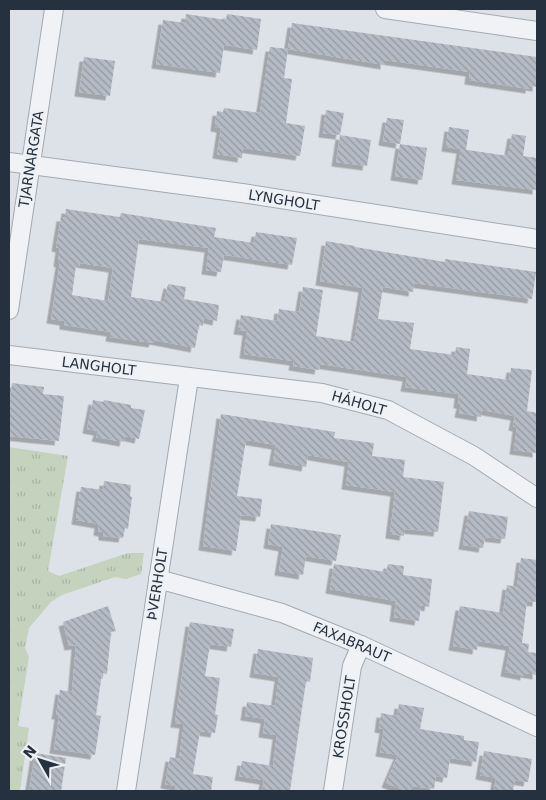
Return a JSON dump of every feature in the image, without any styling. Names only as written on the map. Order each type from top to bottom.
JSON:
[{"type":"street","name":"TJARNARGATA","points":[[9,310],[54,9]]},
{"type":"street","points":[[385,9],[537,31]]},
{"type":"street","name":"LYNGHOLT","points":[[9,162],[242,193],[537,239]]},
{"type":"street","name":"LANGHOLT","points":[[9,355],[189,378]]},
{"type":"street","name":"HÁHOLT","points":[[189,378],[322,393],[388,410],[474,456],[537,498]]},
{"type":"street","name":"ÞVERHOLT","points":[[126,791],[189,378]]},
{"type":"street","name":"FAXABRAUT","points":[[158,579],[282,613],[361,645],[537,727]]},
{"type":"street","name":"KROSSHOLT","points":[[333,791],[352,666],[361,645]]},
{"type":"green space","points":[[9,447],[68,456],[48,571],[59,576],[128,553],[144,553],[141,574],[126,579],[115,577],[62,595],[51,602],[29,628],[25,648],[29,657],[18,726],[29,728],[20,791],[9,791]]},
{"type":"building","points":[[186,14],[226,20],[227,14],[261,19],[257,50],[224,45],[220,73],[156,64],[163,20],[185,23]]},
{"type":"building","points":[[292,23],[537,57],[537,87],[530,86],[530,89],[469,80],[470,72],[385,60],[385,65],[288,49]]},
{"type":"building","points":[[270,47],[288,49],[284,78],[292,79],[286,123],[305,126],[300,156],[243,148],[242,158],[217,154],[221,128],[215,127],[217,111],[223,112],[224,108],[260,113]]},
{"type":"building","points":[[84,57],[115,61],[110,96],[79,92]]},
{"type":"building","points":[[326,110],[344,113],[340,135],[323,133]]},
{"type":"building","points":[[387,118],[404,120],[400,144],[383,141]]},
{"type":"building","points":[[449,127],[469,130],[466,150],[446,147]]},
{"type":"building","points":[[512,134],[526,136],[523,156],[537,158],[537,190],[456,180],[461,149],[508,156]]},
{"type":"building","points":[[340,135],[371,140],[367,166],[336,162]]},
{"type":"building","points":[[400,144],[427,148],[422,180],[395,176]]},
{"type":"building","points":[[66,209],[120,217],[121,213],[216,228],[214,237],[254,243],[256,232],[297,238],[292,265],[224,255],[221,272],[206,270],[209,248],[139,239],[131,297],[164,302],[168,284],[186,287],[184,299],[219,305],[217,321],[204,318],[203,326],[199,325],[195,348],[154,340],[153,343],[110,337],[111,332],[64,325],[64,321],[51,319],[60,263],[58,262],[60,248],[56,247],[61,217],[65,217]],"holes":[[[80,263],[113,268],[108,301],[72,295],[76,265],[79,266]]]},
{"type":"building","points":[[326,241],[445,262],[445,259],[536,272],[532,299],[414,283],[413,292],[383,287],[378,319],[414,323],[410,349],[455,355],[456,347],[470,349],[467,374],[509,380],[511,368],[532,370],[527,411],[537,413],[537,453],[514,450],[517,427],[513,426],[515,416],[482,410],[481,417],[459,413],[461,404],[458,404],[459,394],[405,387],[407,377],[320,364],[319,370],[293,366],[294,361],[244,354],[247,331],[238,330],[241,315],[277,321],[279,309],[299,312],[303,287],[323,290],[316,336],[354,342],[363,288],[320,281]]},
{"type":"building","points":[[12,383],[44,387],[43,394],[64,396],[59,441],[9,436],[9,409]]},
{"type":"building","points":[[93,400],[131,405],[131,408],[145,410],[139,439],[125,436],[124,442],[96,437],[98,431],[87,429]]},
{"type":"building","points":[[221,414],[335,432],[334,438],[374,443],[372,456],[405,460],[403,477],[444,482],[438,532],[405,529],[404,536],[390,534],[395,492],[346,485],[349,462],[308,455],[306,467],[273,461],[276,445],[246,440],[237,496],[262,499],[260,517],[241,515],[236,551],[203,546]]},
{"type":"building","points":[[104,481],[131,485],[130,496],[132,497],[128,529],[125,528],[123,538],[103,536],[103,532],[98,531],[99,524],[76,520],[81,487],[103,490]]},
{"type":"building","points":[[469,511],[508,517],[505,539],[485,537],[483,548],[463,545]]},
{"type":"building","points":[[271,524],[341,535],[336,561],[306,556],[303,575],[279,571],[283,547],[268,544]]},
{"type":"building","points":[[521,558],[537,560],[537,602],[527,601],[522,643],[529,644],[528,652],[537,653],[537,675],[525,673],[525,676],[505,672],[510,646],[478,641],[477,650],[453,646],[460,606],[503,613],[507,585],[517,587]]},
{"type":"building","points":[[334,564],[386,572],[388,564],[404,566],[403,575],[432,579],[429,607],[421,605],[419,621],[394,617],[396,601],[330,589]]},
{"type":"building","points":[[108,606],[116,631],[111,632],[107,674],[102,673],[96,715],[101,716],[95,755],[54,749],[59,715],[56,715],[60,690],[72,692],[76,645],[69,646],[63,622]]},
{"type":"building","points":[[190,622],[234,629],[231,647],[210,644],[205,676],[220,678],[215,714],[218,715],[215,733],[200,731],[193,774],[213,777],[211,791],[175,791],[176,786],[165,784],[170,757],[179,759],[184,724],[175,723]]},
{"type":"building","points":[[258,649],[313,658],[310,682],[306,681],[290,791],[262,791],[264,780],[239,776],[242,761],[273,766],[277,735],[263,733],[265,719],[245,716],[247,702],[275,706],[279,677],[254,673]]},
{"type":"building","points":[[399,704],[424,708],[420,729],[464,736],[464,740],[479,742],[476,762],[450,758],[447,778],[436,776],[434,789],[412,786],[410,791],[406,791],[386,783],[398,755],[380,752],[384,729],[379,728],[381,713],[397,716]]},
{"type":"building","points":[[484,751],[532,759],[528,782],[515,780],[513,791],[494,791],[496,778],[480,775]]},
{"type":"building","points":[[35,753],[66,758],[61,791],[29,791]]}]
